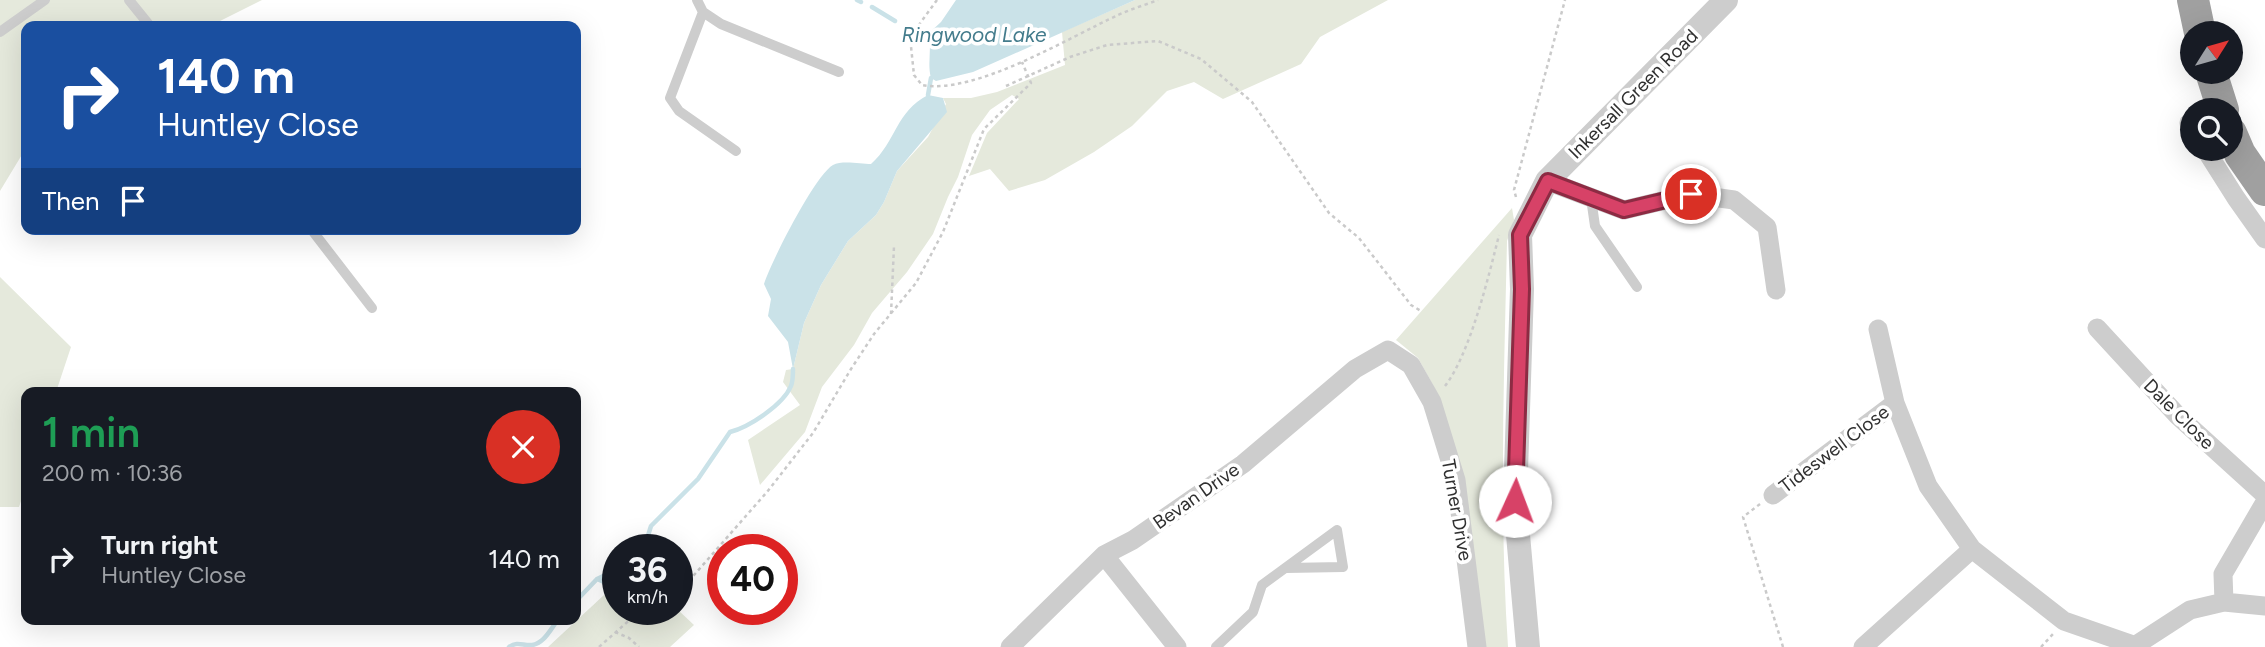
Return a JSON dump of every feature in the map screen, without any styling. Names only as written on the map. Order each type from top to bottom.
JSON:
[{"type":"highway","points":[[2193,0],[2197,21]]},
{"type":"highway","points":[[2243,157],[2265,190]]},
{"type":"street","name":"Inkersall Green Road","points":[[1528,647],[1515,501],[1522,289],[1520,235],[1526,215],[1548,181],[1726,0]]},
{"type":"street","points":[[2213,161],[2265,239]]},
{"type":"street","points":[[1548,181],[1624,210],[1691,194],[1734,200],[1767,227],[1776,289]]},
{"type":"street","name":"Dale Close","points":[[2097,328],[2178,416],[2265,495]]},
{"type":"street","points":[[1878,330],[1895,404],[1928,486],[1972,549],[2064,621],[2133,646],[2190,610],[2224,602],[2265,606]]},
{"type":"street","name":"Turner Drive","points":[[1388,350],[1411,365],[1432,402],[1456,480],[1477,647]]},
{"type":"street","name":"Bevan Drive","points":[[1010,647],[1104,555],[1133,540],[1243,464],[1355,369],[1388,350]]},
{"type":"street","name":"Tideswell Close","points":[[1773,495],[1895,404]]},
{"type":"street","points":[[2224,602],[2223,574],[2265,502]]},
{"type":"street","points":[[1863,647],[1972,549]]},
{"type":"street","points":[[1104,555],[1177,647]]},
{"type":"lane","points":[[0,32],[45,0]]},
{"type":"lane","points":[[129,0],[146,21]]},
{"type":"lane","points":[[697,0],[703,12],[721,23],[839,72]]},
{"type":"lane","points":[[703,12],[670,98],[679,111],[736,151]]},
{"type":"lane","points":[[1591,197],[1595,226],[1637,287]]},
{"type":"lane","points":[[316,235],[372,308]]},
{"type":"lane","points":[[1216,647],[1252,612],[1262,585],[1337,530],[1343,567],[1286,568]]},
{"type":"path","points":[[937,0],[910,37],[914,75],[922,85],[937,88],[951,86],[1022,62],[1120,14],[1158,0]]},
{"type":"path","points":[[1432,402],[1449,381],[1467,342],[1489,276],[1499,234],[1514,219],[1526,215],[1514,190],[1566,0]]},
{"type":"path","points":[[1006,86],[1070,57],[1107,45],[1158,41],[1201,59],[1252,102],[1329,213],[1359,238],[1411,304],[1421,311]]},
{"type":"path","points":[[693,576],[767,492],[813,433],[851,369],[916,283],[943,232],[984,129],[1031,83],[1022,62]]},
{"type":"path","points":[[891,314],[894,246]]},
{"type":"path","points":[[1773,495],[1743,517],[1783,647]]},
{"type":"path","points":[[599,647],[623,625]]},
{"type":"path","points":[[615,632],[629,638],[639,647]]},
{"type":"shaded area","points":[[0,0],[262,0],[220,21],[21,21],[21,156],[0,191]]},
{"type":"shaded area","points":[[1135,0],[1388,0],[1320,37],[1301,64],[1223,99],[1194,82],[1167,91],[1132,126],[1094,152],[1045,180],[1009,191],[990,169],[969,176],[987,133],[1019,99],[1012,95],[990,110],[972,135],[958,177],[933,234],[907,272],[872,313],[854,345],[822,387],[805,432],[760,485],[748,440],[800,405],[783,382],[786,370],[793,369],[804,323],[821,285],[848,241],[876,215],[897,171],[928,137],[946,104],[943,98],[971,98],[997,92],[1065,65],[1062,32]]},
{"type":"shaded area","points":[[1512,208],[1514,220],[1507,241],[1503,444],[1508,647],[1483,647],[1433,385],[1418,358],[1396,340]]},
{"type":"shaded area","points":[[0,277],[71,347],[58,387],[21,387],[21,501],[19,507],[0,507]]},
{"type":"shaded area","points":[[602,597],[602,625],[694,625],[670,647],[548,647],[572,625],[581,625],[581,616]]},
{"type":"water","name":"Ringwood Lake","points":[[956,0],[1135,0],[973,72],[936,81],[931,78],[930,72],[929,33],[941,22]]},
{"type":"water","points":[[928,95],[943,98],[947,112],[897,171],[876,215],[848,241],[821,285],[804,323],[793,369],[788,342],[768,316],[771,299],[764,284],[784,239],[825,172],[833,165],[846,162],[871,164],[886,146],[909,109]]},
{"type":"waterway","points":[[857,0],[861,2]]},
{"type":"waterway","points":[[872,7],[895,21]]},
{"type":"waterway","points":[[928,95],[931,78]]},
{"type":"waterway","points":[[648,534],[651,526],[698,479],[730,432],[756,420],[781,400],[791,386],[793,369]]},
{"type":"waterway","points":[[581,596],[602,577]]},
{"type":"waterway","points":[[597,579],[602,581]]},
{"type":"waterway","points":[[509,647],[515,644],[536,644],[544,639],[554,625]]},
{"type":"route","points":[[1515,501],[1522,289],[1520,235],[1548,181],[1624,210],[1691,194]]}]
